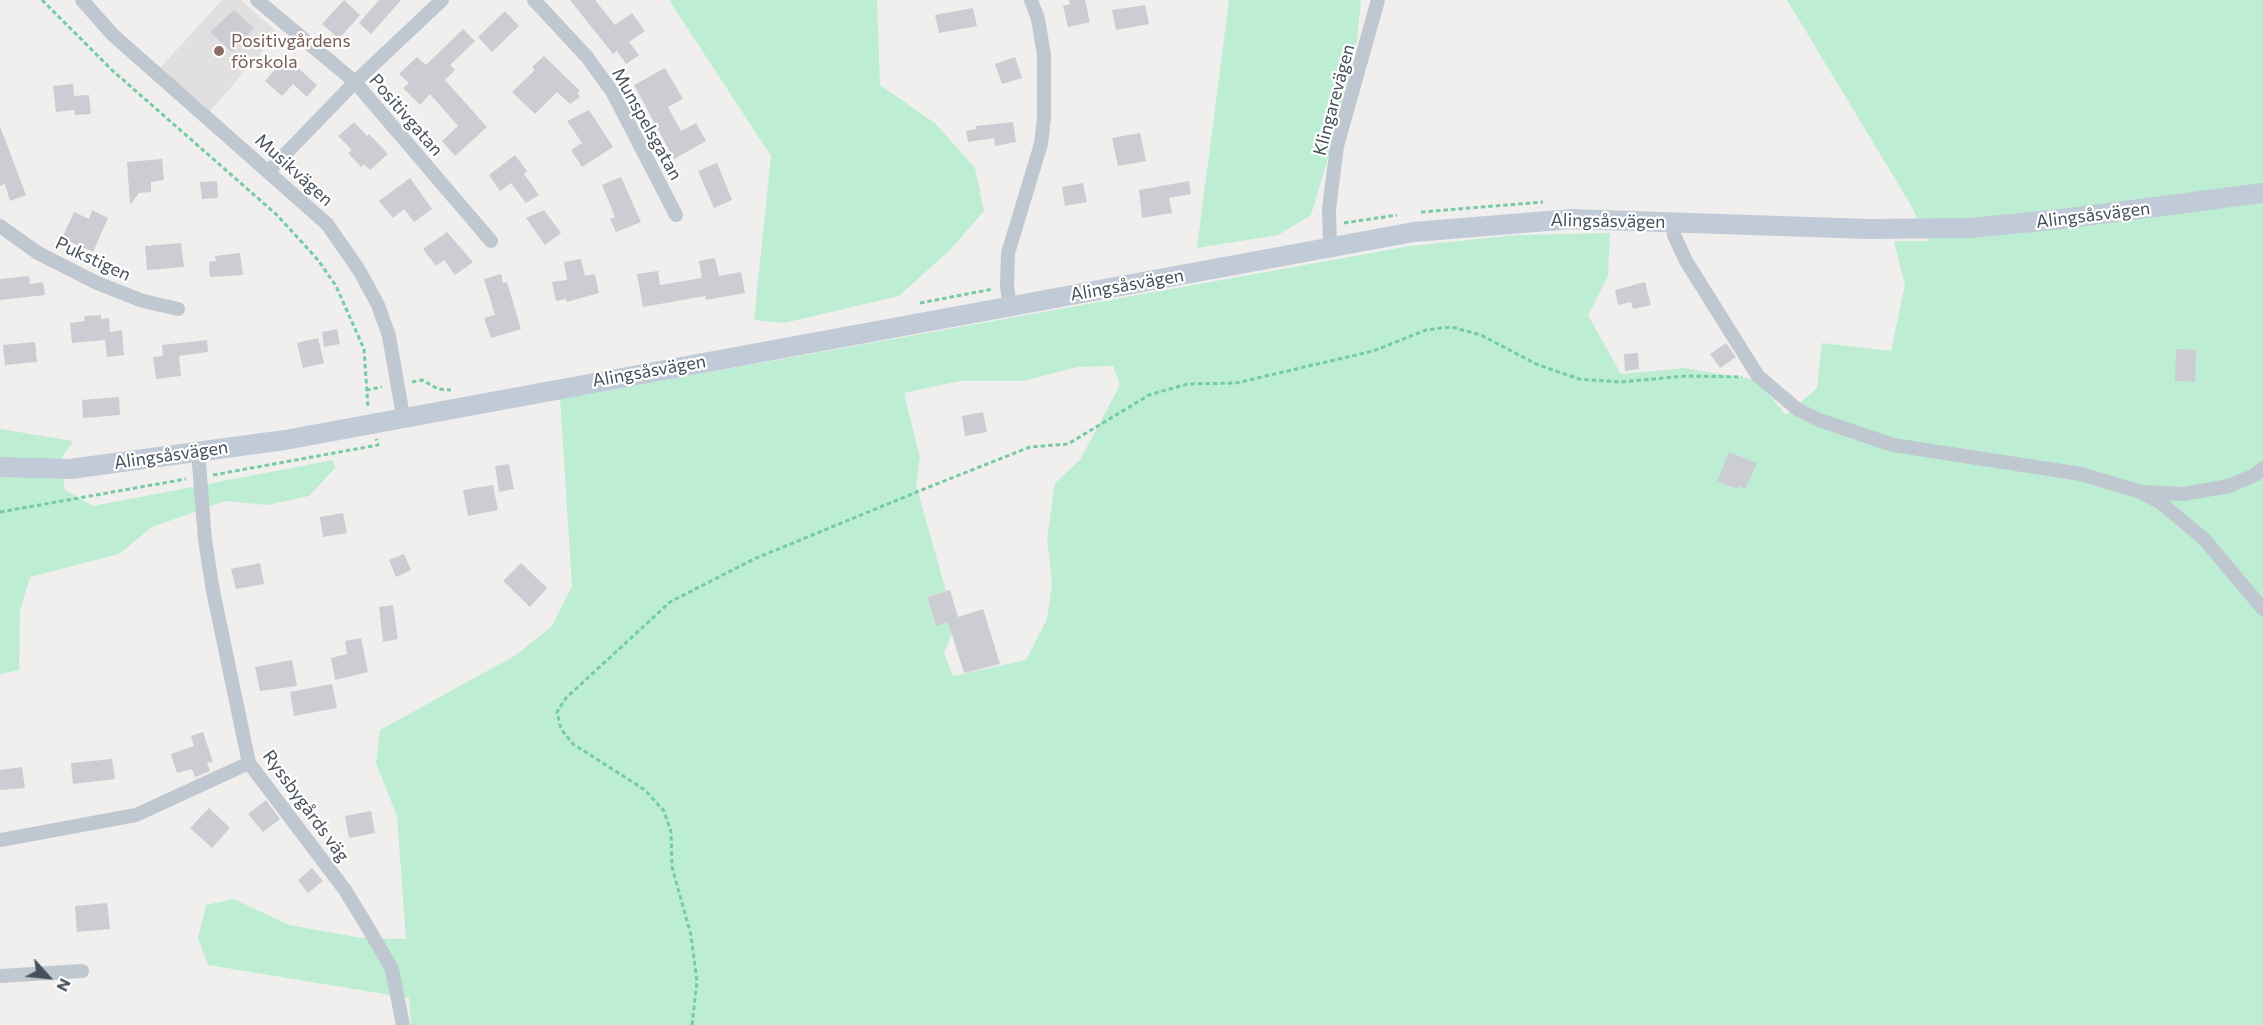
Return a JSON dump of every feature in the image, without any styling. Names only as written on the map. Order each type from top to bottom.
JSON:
[{"type":"main road","name":"Alingsåsvägen","points":[[0,467],[70,469],[285,440],[404,416],[1414,232],[1533,220],[1869,229],[1970,228],[2084,217],[2263,193]]},
{"type":"street","name":"Musikvägen","points":[[82,0],[113,35],[327,224],[359,270],[378,305],[389,336],[404,416]]},
{"type":"street","name":"Positivgatan","points":[[257,0],[355,82],[491,241]]},
{"type":"street","points":[[269,171],[355,82],[441,0]]},
{"type":"street","name":"Munspelsgatan","points":[[534,0],[586,57],[613,93],[676,215]]},
{"type":"street","points":[[1010,306],[1007,287],[1008,253],[1038,153],[1044,118],[1044,55],[1038,19],[1031,0]]},
{"type":"street","name":"Klingarevägen","points":[[1330,247],[1329,209],[1337,146],[1378,0]]},
{"type":"street","points":[[1673,223],[1674,235],[1686,261],[1758,376],[1797,410],[1893,445],[2081,474],[2141,492],[2161,503],[2204,539],[2263,609]]},
{"type":"street","name":"Pukstigen","points":[[0,226],[38,253],[97,283],[143,301],[178,309]]},
{"type":"street","name":"Ryssbygårds väg","points":[[198,451],[206,550],[249,763],[345,890],[368,926],[392,969],[403,1025]]},
{"type":"street","points":[[2141,492],[2183,494],[2229,486],[2255,475],[2263,468]]},
{"type":"street","points":[[0,840],[136,814],[249,763]]},
{"type":"street","points":[[0,976],[82,971]]},
{"type":"path","points":[[42,0],[113,71],[277,215],[318,260],[336,286],[364,350],[368,405],[372,423]]},
{"type":"path","points":[[692,1025],[696,1010],[696,969],[691,934],[672,867],[671,832],[664,811],[645,790],[573,744],[561,729],[557,712],[566,698],[670,602],[754,559],[939,483],[1030,447],[1068,444],[1149,395],[1187,384],[1236,383],[1372,351],[1426,330],[1451,327],[1481,335],[1536,364],[1579,379],[1620,382],[1667,377],[1719,379],[1758,376]]},
{"type":"shaded area","name":"Positivgårdens förskola","points":[[222,0],[241,0],[278,33],[210,111],[160,68]]},
{"type":"green space","points":[[669,0],[877,0],[880,85],[936,124],[975,168],[984,211],[951,249],[899,296],[784,323],[754,320],[771,156]]},
{"type":"green space","points":[[1229,0],[1361,0],[1357,40],[1333,142],[1311,215],[1278,235],[1197,248]]},
{"type":"green space","points":[[1787,0],[2263,0],[2263,1025],[411,1025],[409,998],[208,965],[198,938],[206,905],[234,899],[289,925],[362,938],[406,939],[397,816],[376,763],[380,730],[516,655],[552,626],[572,586],[560,399],[1410,246],[1517,235],[1610,233],[1608,276],[1588,315],[1621,374],[1684,368],[1757,380],[1786,415],[1817,388],[1822,343],[1891,351],[1905,285],[1894,241],[1929,241],[1909,202]],"holes":[[[1113,366],[1120,385],[1080,460],[1055,483],[1047,538],[1052,582],[1047,619],[1026,660],[953,676],[944,653],[958,619],[936,625],[927,597],[946,591],[916,485],[920,457],[904,393],[960,381],[1023,381],[1077,367]]]},
{"type":"green space","points":[[0,429],[73,441],[60,460],[65,490],[93,506],[333,460],[335,468],[309,496],[267,505],[225,501],[152,527],[119,554],[30,577],[20,611],[19,670],[0,674]]},
{"type":"building","points":[[344,0],[360,15],[339,39],[322,24]]},
{"type":"building","points":[[379,0],[401,0],[371,34],[359,23]]},
{"type":"building","points":[[570,0],[595,0],[615,25],[632,13],[645,31],[629,42],[639,55],[626,64],[617,51],[613,54]]},
{"type":"building","points":[[1069,0],[1085,0],[1090,22],[1068,27],[1063,6],[1070,4]]},
{"type":"building","points":[[1145,5],[1149,24],[1116,30],[1112,10]]},
{"type":"building","points":[[973,8],[977,26],[939,33],[935,15]]},
{"type":"building","points":[[234,10],[254,28],[232,52],[210,32]]},
{"type":"building","points":[[505,11],[519,26],[492,52],[478,37]]},
{"type":"building","points":[[463,29],[475,41],[450,65],[455,70],[445,80],[487,127],[455,156],[442,141],[458,126],[430,94],[420,105],[403,88],[409,83],[399,74],[417,57],[426,65]]},
{"type":"building","points":[[544,56],[580,91],[577,93],[580,97],[570,104],[557,92],[535,114],[512,92],[535,70],[532,67]]},
{"type":"building","points":[[286,57],[317,85],[307,97],[293,84],[282,96],[265,81]]},
{"type":"building","points":[[1015,57],[1022,78],[1002,84],[995,64]]},
{"type":"building","points":[[665,68],[683,99],[668,107],[681,131],[696,123],[706,141],[674,159],[634,85]]},
{"type":"building","points":[[73,84],[74,96],[89,95],[91,114],[75,115],[74,110],[56,112],[53,86]]},
{"type":"building","points":[[589,110],[613,147],[582,167],[571,150],[582,143],[567,121]]},
{"type":"building","points":[[354,122],[388,154],[370,170],[364,164],[361,167],[348,153],[352,150],[338,136]]},
{"type":"building","points":[[1013,122],[1016,142],[995,146],[994,138],[968,142],[966,131],[976,129],[976,126]]},
{"type":"building","points":[[0,126],[26,195],[10,201],[5,184],[0,186]]},
{"type":"building","points":[[1140,133],[1146,161],[1118,166],[1112,138]]},
{"type":"building","points":[[515,155],[527,171],[524,174],[539,195],[526,203],[511,183],[500,191],[489,175]]},
{"type":"building","points":[[162,159],[164,180],[151,182],[151,192],[139,193],[130,205],[127,162]]},
{"type":"building","points":[[717,163],[732,200],[714,208],[698,171]]},
{"type":"building","points":[[621,177],[641,222],[616,232],[610,219],[615,217],[602,185]]},
{"type":"building","points":[[410,178],[432,209],[414,222],[404,209],[393,218],[379,201]]},
{"type":"building","points":[[217,181],[218,198],[202,199],[200,182]]},
{"type":"building","points":[[1189,181],[1191,194],[1169,198],[1172,213],[1142,218],[1139,190]]},
{"type":"building","points":[[1083,183],[1087,202],[1065,206],[1062,187]]},
{"type":"building","points":[[92,210],[108,218],[93,252],[62,238],[74,212],[89,219]]},
{"type":"building","points":[[544,210],[561,233],[545,245],[526,218]]},
{"type":"building","points":[[447,232],[473,262],[455,275],[444,260],[436,266],[423,249]]},
{"type":"building","points":[[181,243],[184,267],[147,270],[145,246]]},
{"type":"building","points":[[240,253],[243,275],[210,277],[209,262],[216,261],[215,256]]},
{"type":"building","points":[[715,258],[719,276],[741,272],[745,293],[706,300],[705,296],[643,307],[637,274],[658,271],[660,285],[702,278],[699,261]]},
{"type":"building","points":[[581,259],[585,276],[595,274],[599,293],[567,302],[566,299],[556,301],[552,282],[567,280],[564,262]]},
{"type":"building","points":[[501,274],[503,283],[507,282],[521,329],[491,338],[484,318],[495,315],[484,279]]},
{"type":"building","points":[[29,276],[30,284],[43,282],[45,295],[0,300],[0,279]]},
{"type":"building","points":[[1645,282],[1651,305],[1633,309],[1631,302],[1618,305],[1615,290]]},
{"type":"building","points":[[101,315],[101,319],[109,318],[110,332],[122,330],[124,355],[107,357],[105,340],[72,343],[70,323],[85,321],[84,316]]},
{"type":"building","points":[[337,329],[340,344],[324,347],[322,332]]},
{"type":"building","points":[[318,338],[324,363],[303,368],[297,343]]},
{"type":"building","points":[[207,340],[208,352],[179,356],[181,376],[156,379],[153,357],[163,356],[162,345]]},
{"type":"building","points":[[35,342],[37,362],[5,365],[3,345]]},
{"type":"building","points":[[1726,343],[1736,357],[1720,368],[1710,354]]},
{"type":"building","points":[[2176,349],[2196,350],[2195,382],[2175,381]]},
{"type":"building","points":[[1638,353],[1639,369],[1625,371],[1624,354]]},
{"type":"building","points":[[119,397],[120,415],[83,418],[82,400]]},
{"type":"building","points":[[983,412],[987,432],[965,436],[962,416]]},
{"type":"building","points":[[1729,452],[1757,463],[1745,489],[1739,486],[1738,489],[1717,481]]},
{"type":"building","points":[[509,464],[514,489],[499,492],[495,466]]},
{"type":"building","points":[[493,485],[498,510],[468,516],[463,490]]},
{"type":"building","points":[[343,513],[347,533],[323,537],[320,517]]},
{"type":"building","points":[[404,554],[411,570],[396,577],[389,560]]},
{"type":"building","points":[[260,563],[264,584],[236,589],[231,569]]},
{"type":"building","points":[[521,563],[547,588],[530,607],[503,581]]},
{"type":"building","points":[[950,590],[958,617],[983,609],[1000,664],[964,673],[948,622],[936,626],[927,597]]},
{"type":"building","points":[[393,605],[398,639],[383,642],[379,607]]},
{"type":"building","points":[[361,638],[368,672],[335,680],[331,658],[347,654],[345,641]]},
{"type":"building","points":[[292,660],[297,686],[260,691],[255,667]]},
{"type":"building","points":[[332,684],[337,708],[294,716],[290,692]]},
{"type":"building","points":[[203,732],[213,762],[207,763],[210,771],[195,777],[192,769],[177,773],[171,754],[194,746],[191,736]]},
{"type":"building","points":[[112,759],[115,779],[73,784],[71,763]]},
{"type":"building","points":[[22,767],[25,788],[0,790],[0,770]]},
{"type":"building","points":[[266,800],[280,819],[263,832],[248,814]]},
{"type":"building","points":[[209,808],[230,828],[212,848],[190,828]]},
{"type":"building","points":[[371,811],[375,833],[349,838],[345,816]]},
{"type":"building","points":[[312,868],[323,881],[308,893],[298,880]]},
{"type":"building","points":[[107,903],[110,929],[77,932],[75,906]]},
{"type":"place","name":"Positivgårdens förskola","points":[[219,51]]}]
